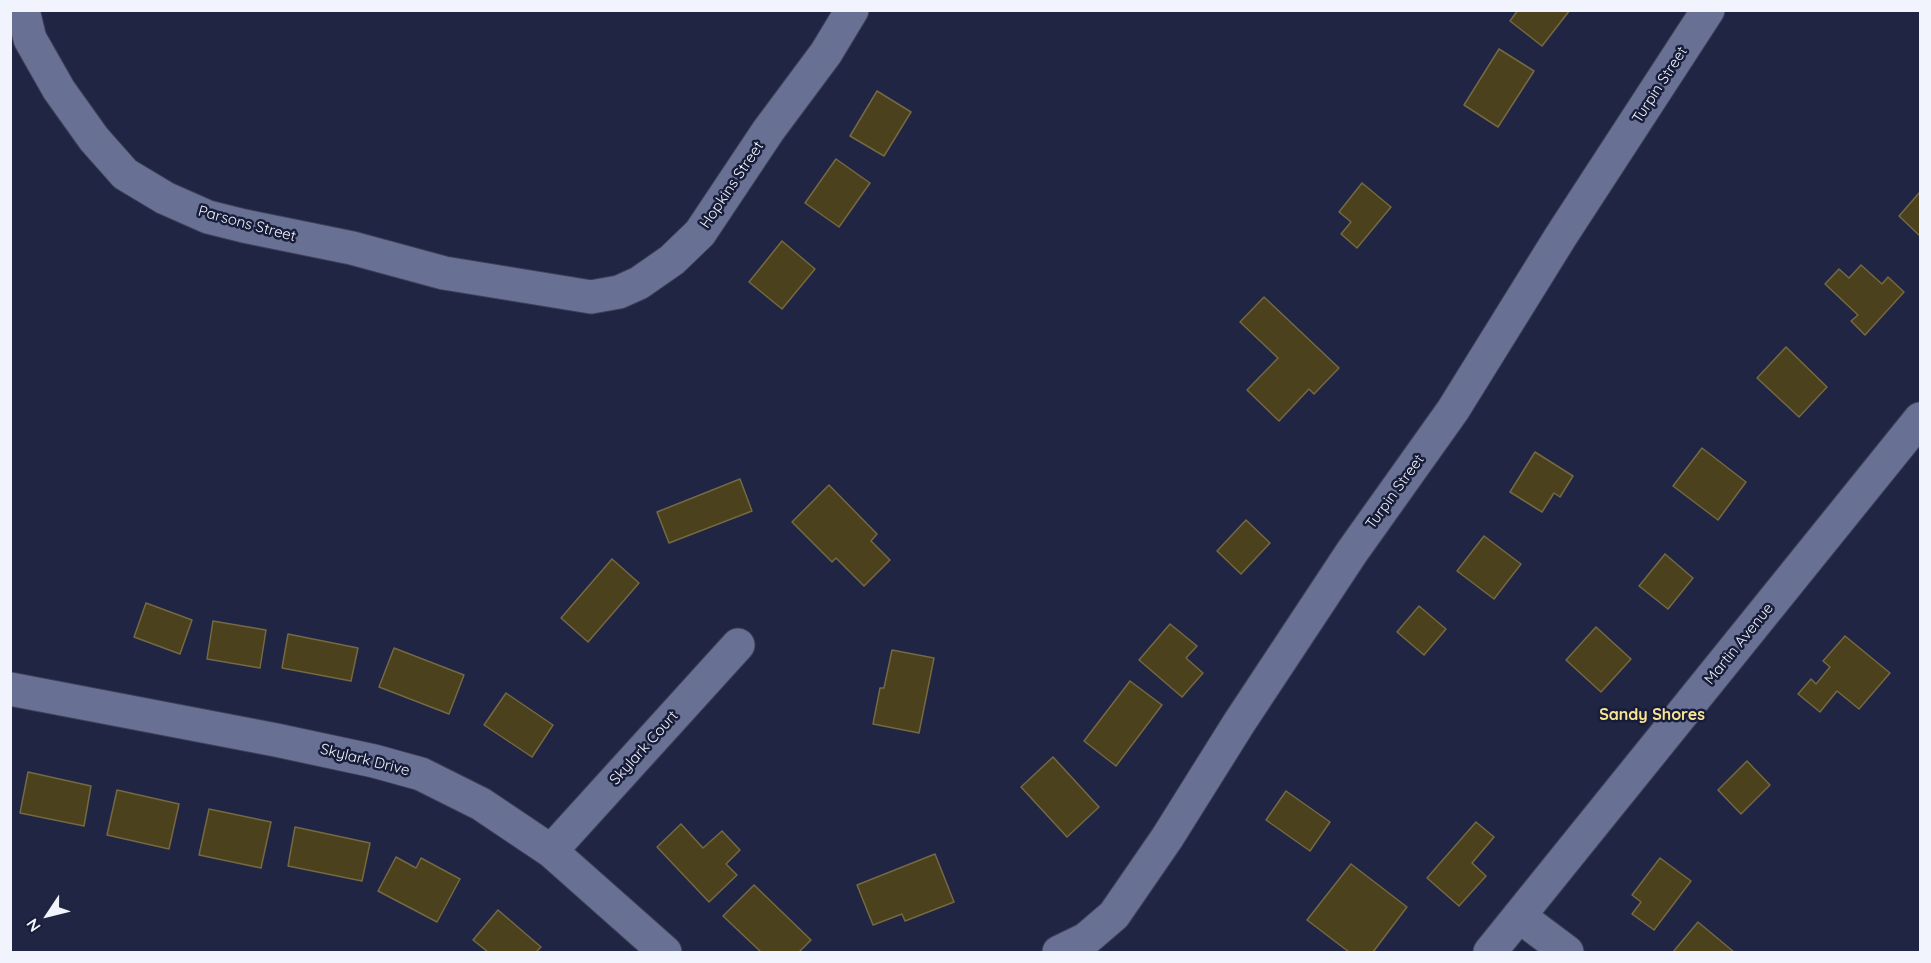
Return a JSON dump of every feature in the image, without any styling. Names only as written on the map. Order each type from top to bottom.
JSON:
[{"type":"street","name":"Parsons Street","points":[[23,10],[30,39],[59,90],[94,139],[125,174],[165,198],[208,217],[244,226],[352,248],[444,273],[531,288]]},
{"type":"street","name":"Hopkins Street","points":[[531,288],[591,297],[618,292],[639,283],[672,260],[700,233],[768,131],[826,53],[852,10]]},
{"type":"street","name":"Turpin Street","points":[[1059,952],[1086,939],[1114,915],[1352,552],[1453,410],[1567,226],[1708,10]]},
{"type":"street","name":"Martin Avenue","points":[[1490,952],[1920,419]]},
{"type":"street","name":"Skylark Court","points":[[550,851],[738,645]]},
{"type":"street","name":"Skylark Drive","points":[[10,689],[276,740],[374,761],[411,772],[481,804],[550,851],[665,952]]},
{"type":"street","points":[[1520,916],[1567,952]]},
{"type":"building","points":[[1518,10],[1570,10],[1542,46],[1510,21]]},
{"type":"building","points":[[1499,49],[1534,71],[1498,127],[1464,105]]},
{"type":"building","points":[[877,91],[911,112],[884,156],[850,136]]},
{"type":"building","points":[[836,159],[870,183],[839,227],[805,203]]},
{"type":"building","points":[[1362,183],[1391,207],[1357,248],[1341,234],[1351,222],[1339,212]]},
{"type":"building","points":[[1920,192],[1920,236],[1899,216]]},
{"type":"building","points":[[782,241],[815,269],[782,309],[749,282]]},
{"type":"building","points":[[1861,265],[1882,284],[1888,277],[1904,292],[1865,335],[1851,321],[1858,315],[1825,284],[1839,269],[1849,278]]},
{"type":"building","points":[[1264,297],[1339,368],[1314,394],[1309,389],[1279,421],[1247,390],[1278,358],[1240,322]]},
{"type":"building","points":[[1786,347],[1827,387],[1799,417],[1757,378]]},
{"type":"building","points":[[1702,448],[1746,482],[1718,520],[1673,486]]},
{"type":"building","points":[[1535,452],[1573,476],[1560,497],[1554,493],[1542,512],[1510,492]]},
{"type":"building","points":[[740,479],[752,511],[669,543],[657,512]]},
{"type":"building","points":[[829,485],[877,534],[871,541],[890,560],[864,586],[836,558],[832,562],[792,522]]},
{"type":"building","points":[[1246,520],[1270,543],[1241,574],[1217,551]]},
{"type":"building","points":[[1484,536],[1521,564],[1494,599],[1457,571]]},
{"type":"building","points":[[1665,554],[1693,578],[1668,609],[1639,586]]},
{"type":"building","points":[[612,559],[639,583],[588,642],[561,618]]},
{"type":"building","points":[[146,603],[192,620],[180,654],[134,637]]},
{"type":"building","points":[[1419,606],[1446,629],[1424,655],[1397,632]]},
{"type":"building","points":[[213,621],[266,630],[260,668],[207,659]]},
{"type":"building","points":[[1170,624],[1197,646],[1186,658],[1203,673],[1182,697],[1139,660]]},
{"type":"building","points":[[1596,627],[1631,659],[1601,692],[1566,660]]},
{"type":"building","points":[[288,634],[358,648],[351,681],[282,668]]},
{"type":"building","points":[[1845,636],[1890,673],[1859,709],[1837,691],[1820,712],[1798,694],[1811,679],[1816,684],[1830,667],[1823,661]]},
{"type":"building","points":[[394,648],[464,675],[449,714],[379,687]]},
{"type":"building","points":[[892,650],[934,658],[919,733],[873,724],[880,688],[884,688]]},
{"type":"building","points":[[1130,681],[1162,705],[1116,766],[1084,741]]},
{"type":"building","points":[[506,693],[553,725],[532,757],[484,725]]},
{"type":"building","points":[[1053,757],[1099,807],[1067,837],[1021,787]]},
{"type":"building","points":[[1747,761],[1770,785],[1741,814],[1718,790]]},
{"type":"building","points":[[28,772],[91,786],[84,826],[20,813]]},
{"type":"building","points":[[117,790],[179,804],[169,849],[107,835]]},
{"type":"building","points":[[1286,791],[1330,822],[1310,851],[1266,820]]},
{"type":"building","points":[[209,809],[271,822],[261,868],[199,855]]},
{"type":"building","points":[[1476,822],[1494,837],[1472,863],[1486,876],[1459,906],[1427,878]]},
{"type":"building","points":[[681,824],[703,848],[722,831],[740,850],[726,864],[737,875],[709,902],[657,847]]},
{"type":"building","points":[[295,827],[370,843],[362,881],[288,866]]},
{"type":"building","points":[[935,854],[954,902],[905,921],[902,914],[873,925],[857,885]]},
{"type":"building","points":[[396,857],[416,868],[421,858],[460,879],[437,922],[378,891]]},
{"type":"building","points":[[1660,858],[1691,881],[1654,930],[1632,914],[1641,902],[1632,895]]},
{"type":"building","points":[[1351,864],[1407,907],[1373,952],[1349,952],[1307,920]]},
{"type":"building","points":[[754,885],[811,940],[799,952],[761,952],[723,916]]},
{"type":"building","points":[[498,910],[541,947],[536,952],[488,952],[473,940]]},
{"type":"building","points":[[1698,922],[1734,952],[1673,952]]},
{"type":"district","name":"Sandy Shores","points":[[1652,715]]}]
